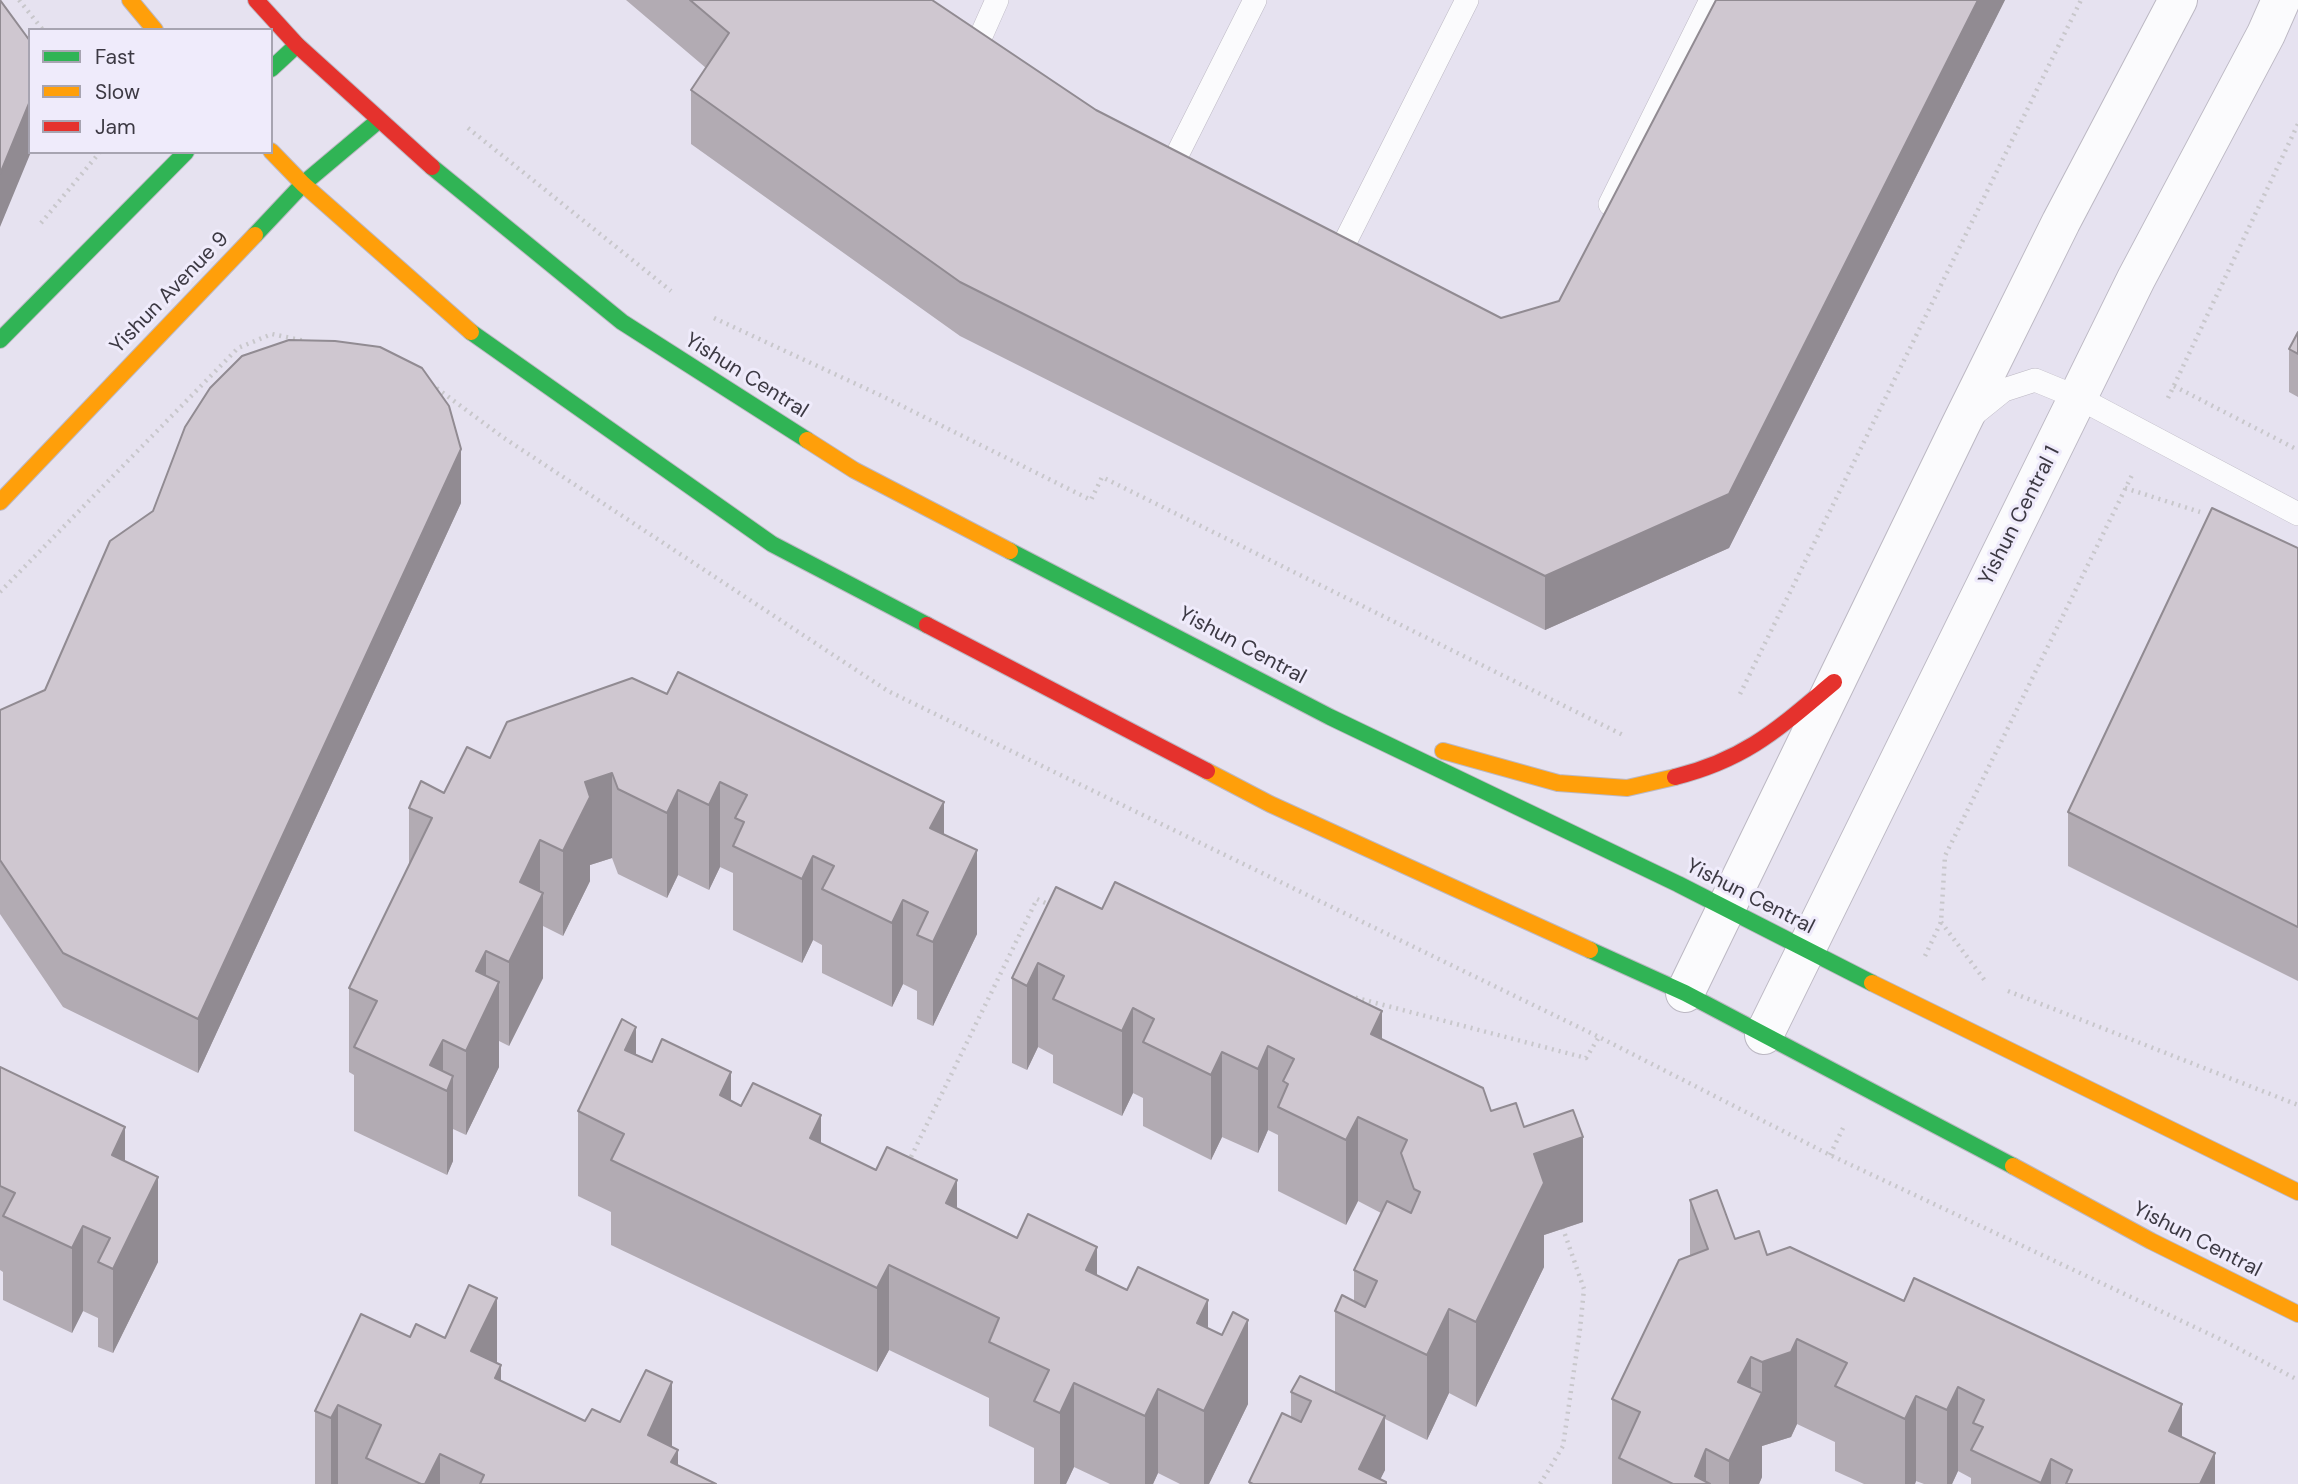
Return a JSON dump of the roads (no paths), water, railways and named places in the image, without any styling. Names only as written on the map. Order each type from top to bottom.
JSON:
[{"type":"main road","points":[[130,0],[153,28]]},
{"type":"main road","name":"Yishun Central","points":[[256,0],[297,46],[378,121],[502,227],[622,322],[854,470],[1330,717],[2298,1192]]},
{"type":"main road","points":[[273,67],[297,46]]},
{"type":"main road","name":"Yishun Avenue 9","points":[[0,502],[303,184],[378,121]]},
{"type":"main road","name":"Yishun Central","points":[[273,153],[303,184],[481,341],[772,544],[1270,804],[1685,993],[1864,1085],[2151,1241],[2298,1314]]},
{"type":"main road","points":[[0,340],[184,154]]},
{"type":"main road","points":[[1330,717],[1558,783],[1627,788],[1703,770],[1734,758],[1763,742],[1834,682]]},
{"type":"street","points":[[1685,993],[1959,426],[2061,222],[2178,0]]},
{"type":"street","name":"Yishun Central 1","points":[[1764,1035],[2136,279],[2266,34],[2281,0]]},
{"type":"lane","points":[[977,45],[997,0]]},
{"type":"lane","points":[[1172,165],[1255,0]]},
{"type":"lane","points":[[1340,253],[1467,0]]},
{"type":"lane","points":[[1602,220],[1711,0]]},
{"type":"lane","points":[[957,30],[997,60]]},
{"type":"lane","points":[[1149,153],[1196,178]]},
{"type":"lane","points":[[1316,240],[1364,265]]},
{"type":"lane","points":[[1959,426],[2004,390],[2035,380],[2079,398],[2298,514]]}]
